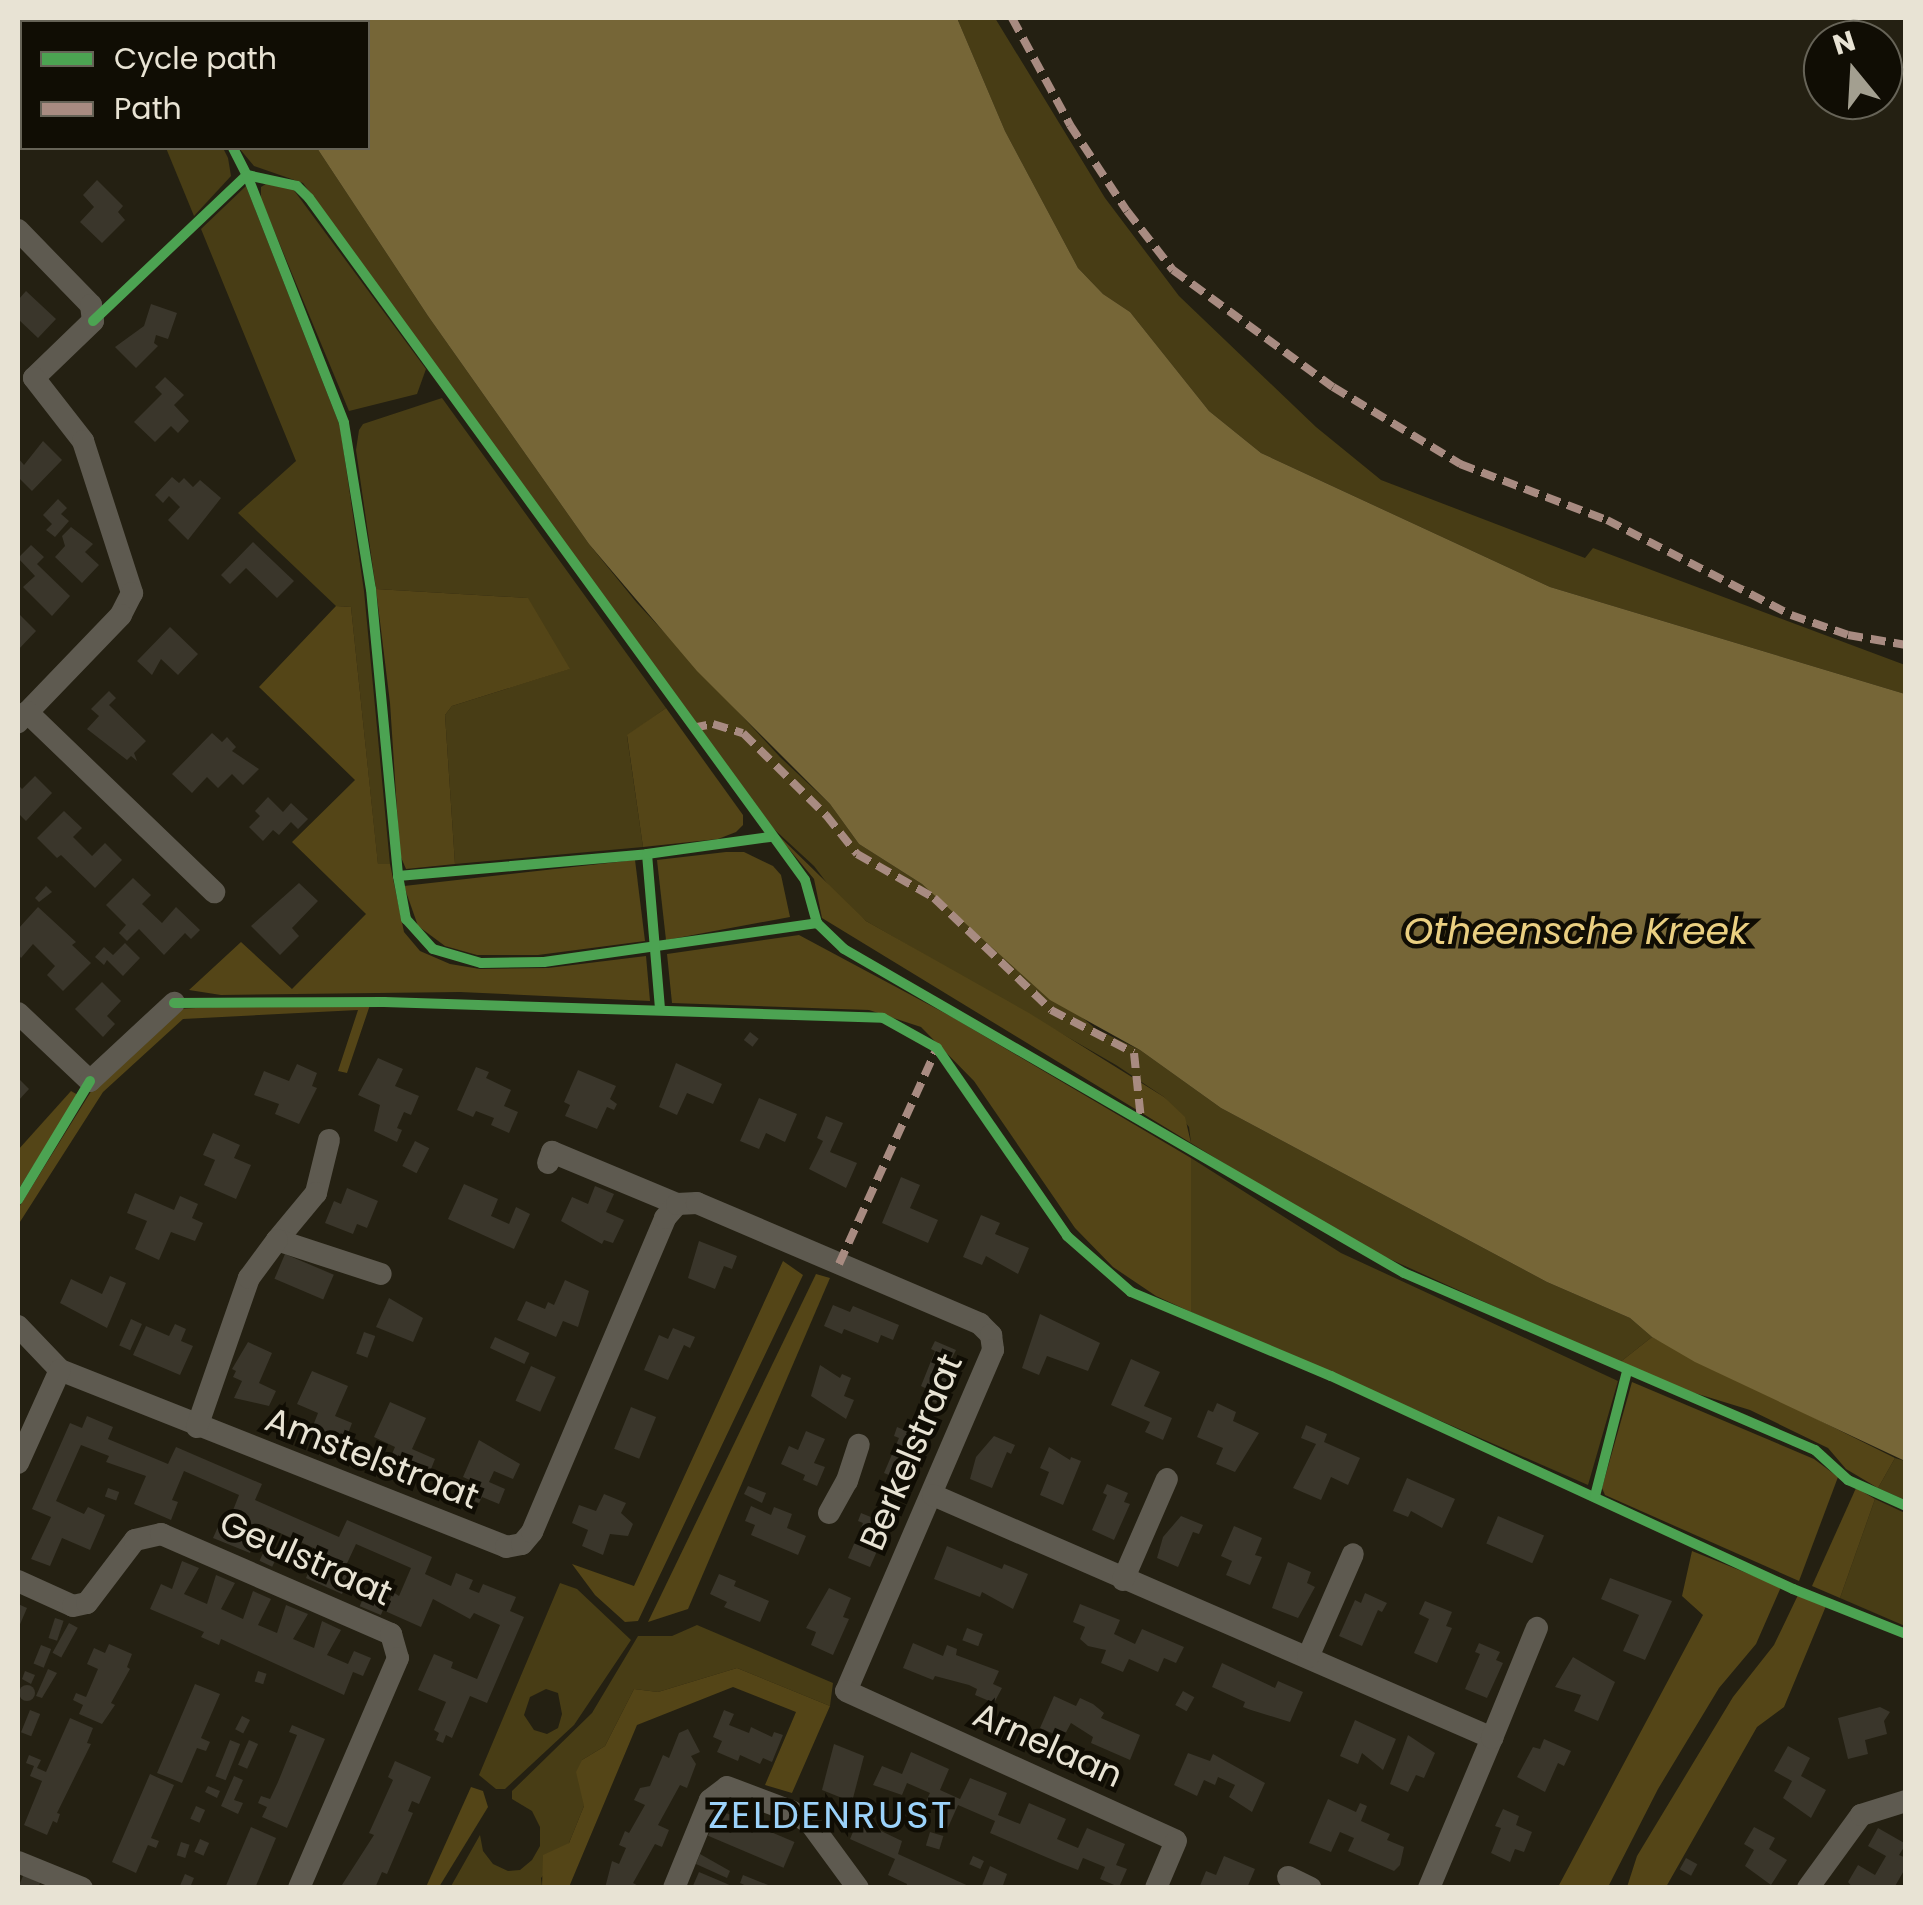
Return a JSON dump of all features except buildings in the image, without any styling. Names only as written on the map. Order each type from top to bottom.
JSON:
[{"type":"street","points":[[18,230],[91,305],[93,321],[26,387],[83,441],[132,593],[121,615],[22,717],[214,892]]},
{"type":"street","points":[[18,1013],[90,1082],[174,1003]]},
{"type":"street","points":[[197,1427],[250,1278],[316,1193],[329,1140]]},
{"type":"street","name":"Berkelstraat","points":[[548,1163],[552,1152],[678,1204],[697,1203],[986,1328],[993,1350],[846,1691]]},
{"type":"street","name":"Amstelstraat","points":[[60,1370],[498,1545],[522,1544],[532,1532],[665,1218],[678,1204]]},
{"type":"street","points":[[277,1240],[382,1274]]},
{"type":"street","points":[[18,1326],[60,1370],[18,1463]]},
{"type":"street","name":"Berkelstraat","points":[[830,1513],[847,1482],[858,1445]]},
{"type":"street","points":[[1123,1580],[1167,1479]]},
{"type":"street","points":[[933,1495],[1492,1738]]},
{"type":"street","name":"Geulstraat","points":[[18,1581],[73,1606],[88,1603],[135,1540],[161,1534],[391,1634],[398,1658],[298,1888]]},
{"type":"street","points":[[1308,1657],[1353,1554]]},
{"type":"street","points":[[1429,1888],[1537,1628]]},
{"type":"street","name":"Arnelaan","points":[[846,1691],[1176,1841],[1156,1888]]},
{"type":"street","points":[[674,1888],[710,1800],[727,1787],[791,1810],[811,1824],[858,1888]]},
{"type":"street","points":[[1808,1888],[1862,1815],[1906,1801]]},
{"type":"street","points":[[18,1862],[82,1888]]},
{"type":"street","points":[[1288,1876],[1311,1888]]},
{"type":"shaded area","points":[[957,18],[995,18],[1105,198],[1179,296],[1316,427],[1381,480],[1585,558],[1593,548],[1905,665],[1905,694],[1550,587],[1261,453],[1209,411],[1130,312],[1103,294],[1078,268],[1005,131]]},
{"type":"shaded area","points":[[167,150],[224,150],[231,176],[194,216]]},
{"type":"shaded area","points":[[241,150],[318,150],[428,316],[589,544],[637,603],[780,757],[830,804],[859,844],[922,884],[1096,1029],[1140,1050],[1221,1108],[1547,1282],[1630,1318],[1652,1337],[1619,1363],[1350,1241],[1191,1143],[1189,1127],[1164,1097],[1116,1065],[866,921],[839,899],[814,866],[763,819],[303,183],[254,166]]},
{"type":"shaded area","points":[[269,182],[293,189],[426,369],[417,394],[349,411],[261,199],[261,187]]},
{"type":"shaded area","points":[[246,186],[340,426],[364,591],[390,864],[378,865],[351,607],[336,606],[238,513],[296,461],[201,229]]},
{"type":"shaded area","points":[[442,398],[666,708],[627,736],[643,847],[455,864],[445,715],[452,706],[569,669],[527,598],[376,589],[356,450],[359,430],[363,424]]},
{"type":"shaded area","points":[[376,589],[528,598],[570,669],[452,706],[445,715],[455,864],[406,869],[400,855],[390,703]]},
{"type":"shaded area","points":[[336,606],[351,607],[378,864],[390,864],[404,932],[420,951],[450,964],[480,969],[548,968],[646,956],[650,1001],[460,992],[221,995],[189,990],[241,942],[292,989],[366,914],[292,842],[355,780],[259,687]]},
{"type":"shaded area","points":[[666,708],[743,815],[743,825],[736,832],[718,839],[643,847],[627,735]]},
{"type":"shaded area","points":[[774,831],[866,921],[1029,1013],[1164,1097],[1185,1117],[1191,1143],[822,918],[814,879]]},
{"type":"shaded area","points":[[744,852],[773,866],[781,875],[790,917],[666,940],[657,860]]},
{"type":"shaded area","points":[[635,860],[645,941],[538,955],[477,955],[445,946],[418,926],[404,886]]},
{"type":"shaded area","points":[[799,935],[952,1017],[1191,1158],[1191,1312],[1156,1296],[1113,1267],[1075,1228],[974,1081],[921,1027],[869,1010],[672,1003],[667,954]]},
{"type":"shaded area","points":[[372,999],[347,1073],[338,1071],[358,1010],[183,1019],[103,1092],[18,1225],[18,1209],[95,1085],[176,1009]]},
{"type":"shaded area","points":[[71,1091],[78,1095],[18,1190],[18,1150]]},
{"type":"shaded area","points":[[1191,1158],[1341,1253],[1618,1381],[1588,1485],[1191,1312]]},
{"type":"shaded area","points":[[783,1261],[803,1275],[638,1621],[625,1622],[595,1595],[572,1564],[634,1586]]},
{"type":"shaded area","points":[[816,1274],[830,1278],[688,1609],[648,1622]]},
{"type":"shaded area","points":[[1652,1337],[1895,1458],[1878,1488],[1846,1469],[1828,1448],[1750,1410],[1672,1386],[1619,1363]]},
{"type":"shaded area","points":[[1632,1382],[1814,1459],[1838,1477],[1799,1581],[1605,1495],[1602,1488]]},
{"type":"shaded area","points":[[1895,1458],[1905,1461],[1905,1500],[1878,1488]]},
{"type":"shaded area","points":[[1856,1488],[1875,1499],[1840,1598],[1812,1586]]},
{"type":"shaded area","points":[[1875,1499],[1905,1513],[1905,1626],[1840,1598]]},
{"type":"shaded area","points":[[1692,1551],[1781,1587],[1756,1644],[1719,1688],[1658,1789],[1608,1887],[1558,1887],[1703,1615],[1682,1596]]},
{"type":"shaded area","points":[[560,1583],[577,1589],[631,1640],[574,1725],[505,1789],[496,1789],[479,1775]],"holes":[[[546,1689],[558,1693],[562,1714],[558,1728],[547,1734],[534,1730],[524,1715],[530,1697]]]},
{"type":"shaded area","points":[[1798,1595],[1826,1606],[1784,1707],[1757,1727],[1666,1887],[1627,1887],[1637,1856],[1733,1697],[1774,1645]]},
{"type":"shaded area","points":[[697,1625],[833,1683],[830,1706],[737,1668],[658,1692],[634,1689],[605,1746],[582,1760],[584,1806],[569,1843],[541,1878],[542,1887],[450,1888],[480,1835],[483,1851],[493,1864],[508,1871],[520,1870],[532,1860],[540,1846],[540,1827],[532,1811],[512,1799],[512,1791],[592,1713],[638,1636],[672,1636]]},
{"type":"shaded area","points":[[737,1668],[830,1706],[792,1793],[765,1785],[796,1712],[733,1687],[637,1725],[569,1887],[542,1887],[543,1855],[569,1843],[584,1806],[576,1772],[582,1760],[605,1746],[634,1689],[658,1692]]},
{"type":"shaded area","points":[[471,1787],[483,1791],[488,1807],[439,1887],[426,1887]]},
{"type":"water","name":"Otheensche Kreek","points":[[957,18],[1005,131],[1078,268],[1103,294],[1130,312],[1209,411],[1261,453],[1550,587],[1905,694],[1905,1461],[1695,1362],[1652,1337],[1630,1318],[1547,1282],[1221,1108],[1140,1050],[1050,1000],[922,884],[859,844],[830,804],[697,671],[589,544],[428,316],[318,150],[370,150],[370,20],[239,20]]},
{"type":"marked path","points":[[1012,18],[1070,125],[1127,211],[1173,270],[1333,387],[1460,464],[1607,520],[1791,615],[1848,635],[1906,645]]},
{"type":"marked path","points":[[692,728],[713,724],[743,733],[826,815],[857,854],[934,898],[1051,1010],[1134,1053],[1141,1120]]},
{"type":"marked path","points":[[839,1264],[937,1048]]},
{"type":"cycle path","points":[[234,150],[247,175],[297,186],[309,198],[805,880],[817,923],[844,949],[1404,1273],[1815,1450],[1848,1480],[1906,1506]]},
{"type":"cycle path","points":[[93,321],[247,175],[344,423],[371,589],[398,876],[406,919],[433,949],[481,963],[544,962],[817,923]]},
{"type":"cycle path","points":[[398,876],[647,854],[770,837]]},
{"type":"cycle path","points":[[647,854],[660,1008]]},
{"type":"cycle path","points":[[174,1003],[384,1002],[883,1018],[937,1048],[1067,1236],[1131,1292],[1331,1376],[1793,1589],[1906,1634]]},
{"type":"cycle path","points":[[18,1200],[90,1081]]},
{"type":"cycle path","points":[[1595,1496],[1627,1371]]},
{"type":"district","name":"ZELDENRUST","points":[[831,1815]]}]
